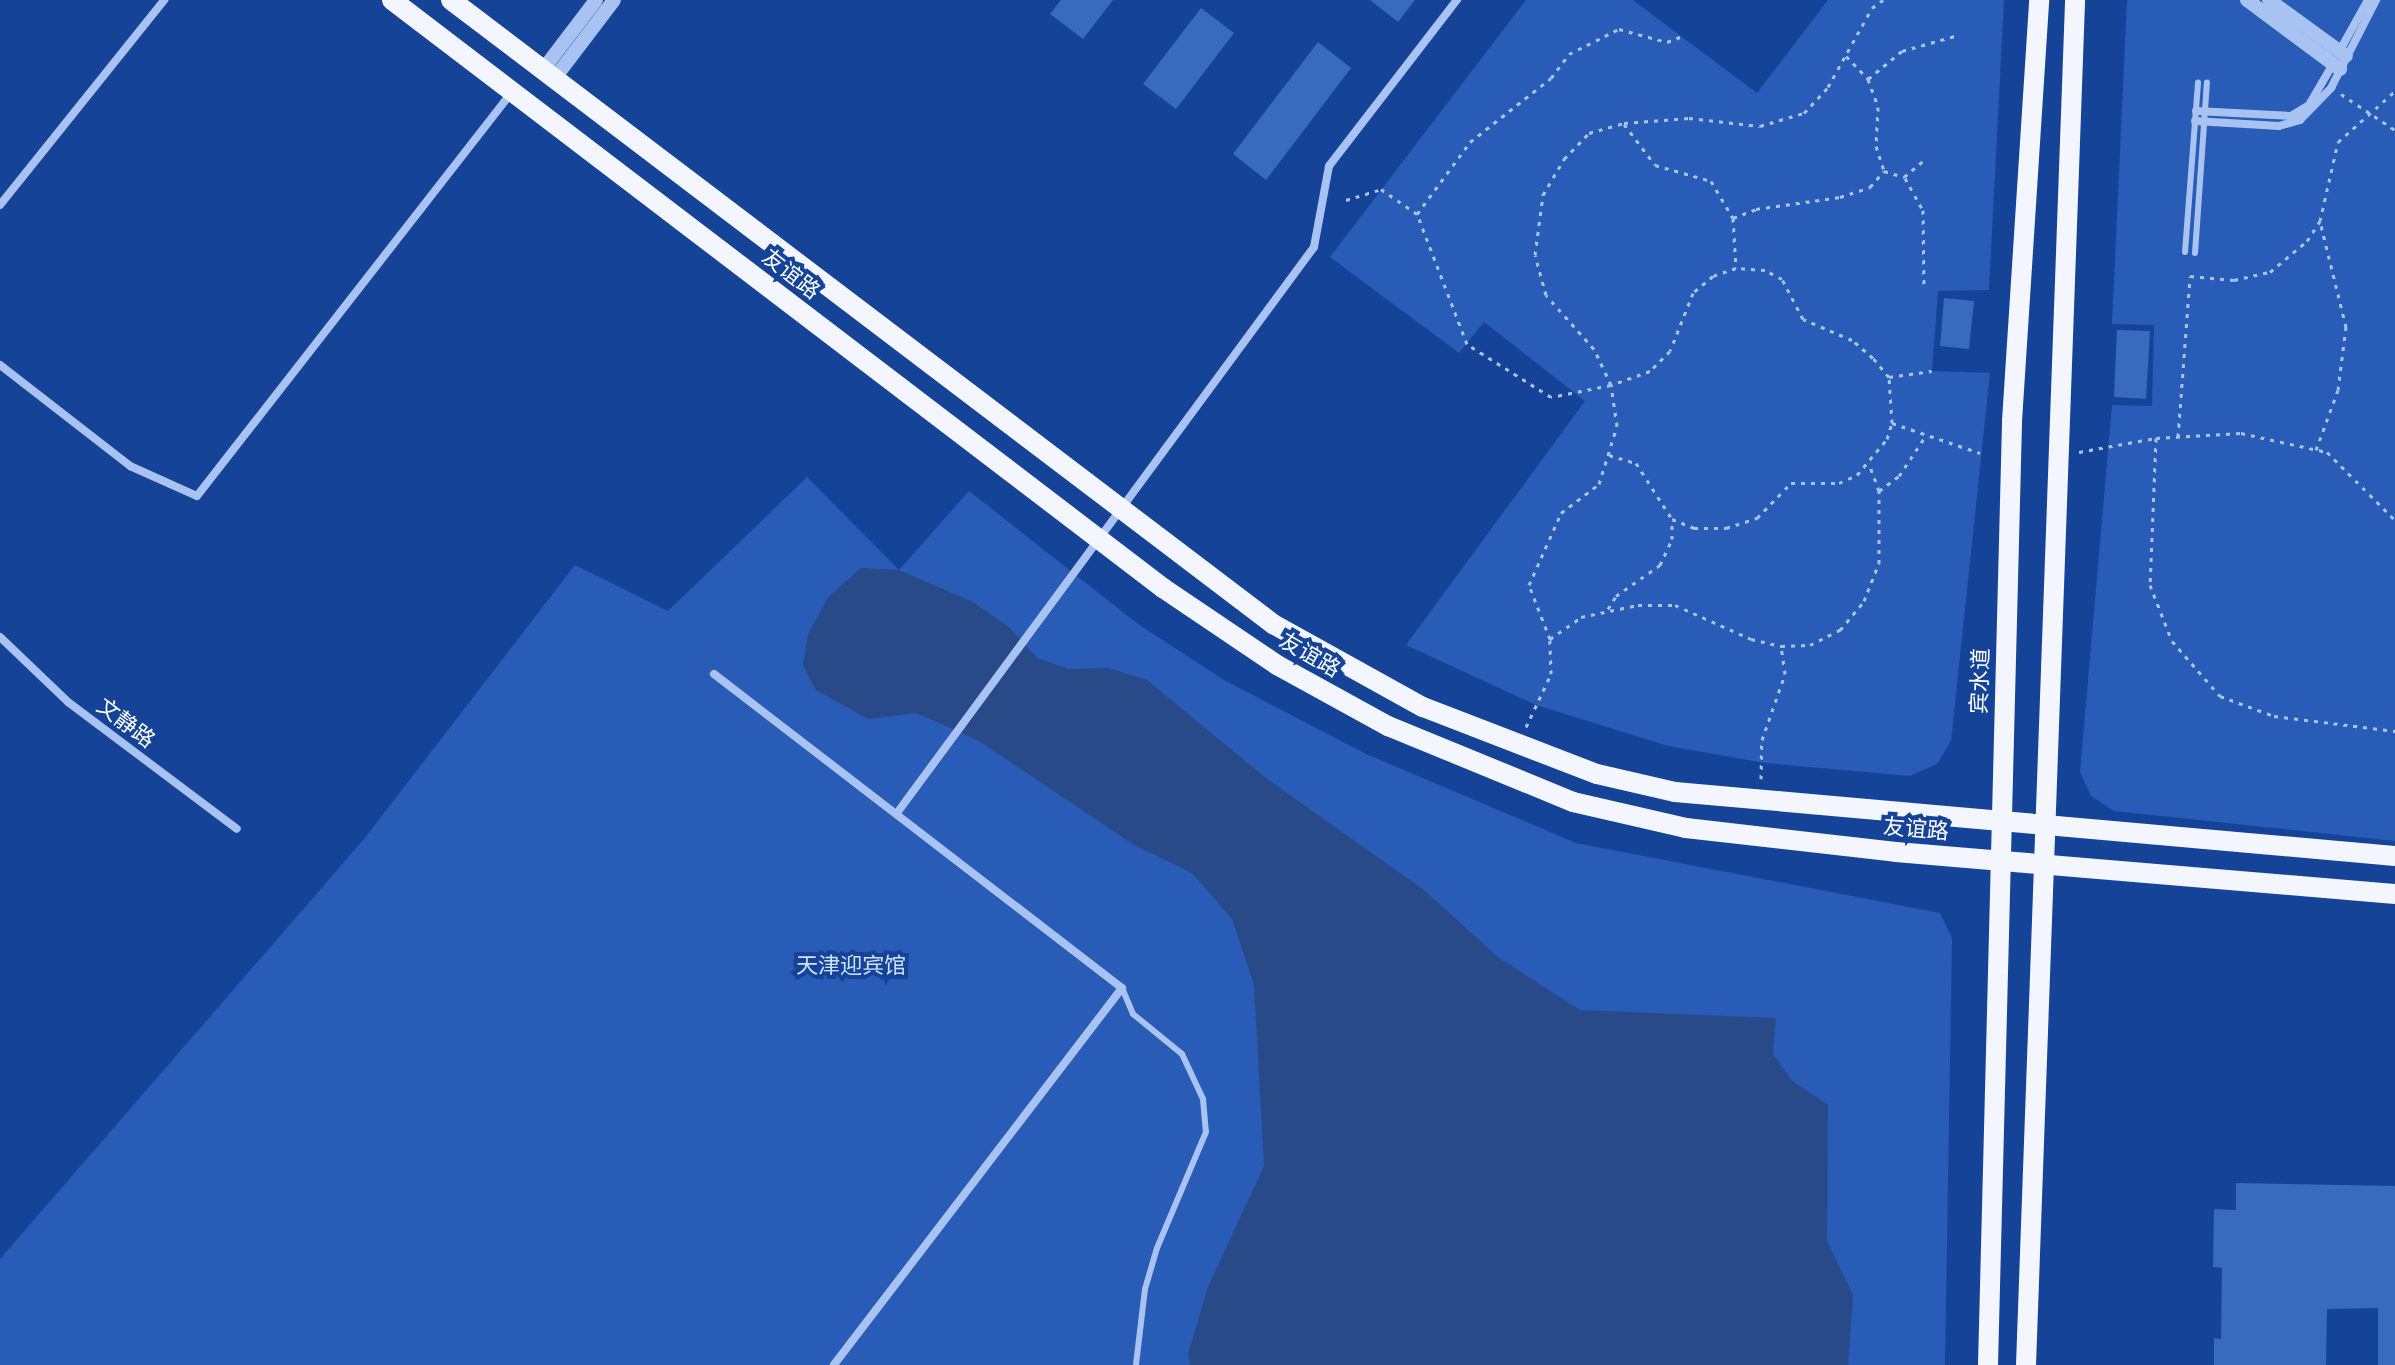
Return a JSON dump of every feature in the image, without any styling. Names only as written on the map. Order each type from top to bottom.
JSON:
[{"type":"main road","name":"友谊路","points":[[392,0],[1228,634],[1388,726],[1573,802],[1686,828],[1998,860],[2395,894]]},
{"type":"main road","name":"友谊路","points":[[451,0],[1297,639],[1423,707],[1518,745],[1637,784],[1757,802],[2042,822],[2395,856]]},
{"type":"main road","name":"宾水道","points":[[1988,1365],[1998,860],[2012,421],[2039,0]]},
{"type":"main road","points":[[2026,1365],[2040,863],[2075,0]]},
{"type":"street","points":[[0,205],[164,0]]},
{"type":"street","points":[[548,75],[596,0]]},
{"type":"street","points":[[548,75],[614,0]]},
{"type":"street","points":[[897,813],[950,737],[1042,618],[1119,507],[1314,247],[1329,166],[1457,0]]},
{"type":"street","points":[[2247,0],[2340,60]]},
{"type":"street","points":[[2269,0],[2340,60]]},
{"type":"street","points":[[2200,116],[2293,123],[2317,108],[2331,88],[2340,60],[2368,0]]},
{"type":"street","points":[[2200,116],[2291,116],[2309,105],[2376,0]]},
{"type":"street","points":[[0,365],[130,466],[197,496],[512,92]]},
{"type":"street","name":"文静路","points":[[0,637],[68,702],[237,829]]},
{"type":"street","points":[[714,674],[1122,988],[834,1365]]},
{"type":"lane","points":[[2195,253],[2200,116],[2198,82]]},
{"type":"lane","points":[[2185,252],[2200,116],[2207,82]]},
{"type":"lane","points":[[1122,988],[1133,1014],[1182,1054],[1203,1099],[1206,1132],[1157,1248],[1145,1289],[1136,1365]]},
{"type":"path","points":[[1518,745],[1551,674],[1550,639],[1529,585],[1561,513],[1599,484],[1617,426],[1611,385],[1594,349],[1546,295],[1535,255],[1543,195],[1564,159],[1589,133],[1624,123],[1689,118],[1760,126],[1804,113],[1846,56],[1872,8],[1883,0]]},
{"type":"path","points":[[1417,214],[1470,142],[1551,78],[1569,54],[1619,29],[1667,42],[1680,37]]},
{"type":"path","points":[[1868,79],[1902,51],[1955,36]]},
{"type":"path","points":[[1846,56],[1868,79],[1878,107],[1876,146],[1884,171]]},
{"type":"path","points":[[2331,88],[2395,130]]},
{"type":"path","points":[[2178,437],[2190,276],[2234,280],[2270,272],[2307,241],[2320,221],[2338,142],[2395,91]]},
{"type":"path","points":[[1624,123],[1655,165],[1711,181],[1733,218],[1736,268]]},
{"type":"path","points":[[1904,177],[1923,161]]},
{"type":"path","points":[[1884,171],[1904,177],[1923,210],[1924,289]]},
{"type":"path","points":[[1733,218],[1770,206],[1840,197],[1870,187],[1884,171]]},
{"type":"path","points":[[1346,200],[1381,189],[1417,214],[1467,344],[1551,397],[1611,385],[1650,371],[1670,351],[1693,293],[1713,276],[1736,268],[1765,270],[1782,279],[1803,319],[1852,340],[1889,377],[1892,423],[1869,463],[1839,483],[1791,483],[1757,518],[1726,528],[1694,528],[1672,519]]},
{"type":"path","points":[[2316,450],[2338,390],[2346,327],[2320,221]]},
{"type":"path","points":[[1889,377],[1932,371]]},
{"type":"path","points":[[1892,423],[1980,453]]},
{"type":"path","points":[[2055,456],[2156,438],[2241,433],[2327,452],[2395,520]]},
{"type":"path","points":[[1879,491],[1899,476],[1927,434]]},
{"type":"path","points":[[2156,438],[2150,585],[2172,641],[2220,696],[2274,716],[2395,731]]},
{"type":"path","points":[[1608,609],[1616,596],[1660,565],[1672,539],[1672,519],[1636,463],[1609,455]]},
{"type":"path","points":[[1550,639],[1581,617],[1608,609],[1675,605],[1751,639],[1781,646],[1810,645],[1840,630],[1864,601],[1879,563],[1879,491],[1869,463]]},
{"type":"path","points":[[1757,802],[1765,763],[1762,740],[1785,674],[1781,646]]},
{"type":"green space","points":[[1526,0],[1633,0],[1757,93],[1828,0],[2004,0],[1989,290],[1938,291],[1932,371],[1990,373],[1951,741],[1937,764],[1910,776],[1765,763],[1668,746],[1536,705],[1406,645],[1585,401],[1484,322],[1459,353],[1330,257]]},
{"type":"green space","points":[[2127,0],[2395,0],[2395,841],[2114,811],[2091,796],[2080,772],[2112,405],[2152,406],[2154,325],[2112,324]]},
{"type":"green space","name":"天津迎宾馆","points":[[807,477],[899,570],[969,491],[1138,624],[1224,680],[1366,754],[1576,843],[1940,913],[1952,938],[1945,1365],[0,1365],[0,1259],[364,839],[575,565],[668,611]]},
{"type":"shaded area","points":[[861,568],[899,570],[973,602],[1009,627],[1037,658],[1069,669],[1108,668],[1147,680],[1267,779],[1424,890],[1499,958],[1580,1010],[1776,1018],[1773,1054],[1791,1080],[1828,1105],[1827,1241],[1853,1295],[1848,1365],[1190,1365],[1188,1354],[1208,1287],[1264,1166],[1254,985],[1232,919],[1192,873],[1134,845],[979,741],[917,713],[868,719],[816,690],[803,666],[808,634],[829,596]]},
{"type":"building","points":[[1061,0],[1113,0],[1083,39],[1050,14]]},
{"type":"building","points":[[1370,0],[1415,0],[1398,22]]},
{"type":"building","points":[[1201,8],[1234,33],[1176,109],[1143,84]]},
{"type":"building","points":[[1318,42],[1351,68],[1266,180],[1233,154]]},
{"type":"building","points":[[1944,298],[1974,301],[1969,349],[1940,346]]},
{"type":"building","points":[[2117,330],[2150,331],[2146,399],[2114,397]]},
{"type":"building","points":[[2236,1183],[2395,1186],[2395,1365],[2378,1365],[2378,1308],[2327,1309],[2326,1365],[2214,1365],[2214,1338],[2221,1339],[2222,1268],[2213,1267],[2214,1209],[2236,1210]]}]
